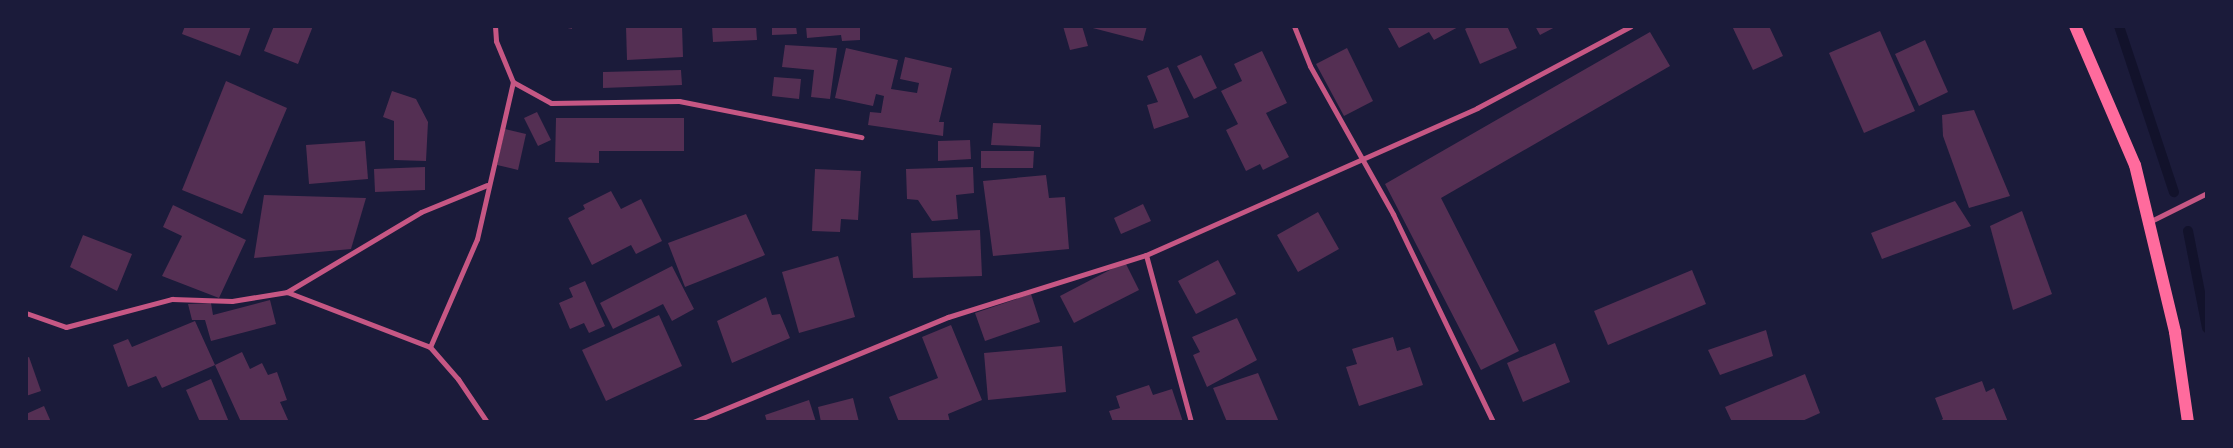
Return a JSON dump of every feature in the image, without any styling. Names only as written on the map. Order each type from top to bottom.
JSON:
[{"type":"main road","points":[[2075,26],[2135,166],[2176,332],[2188,422]]},
{"type":"street","points":[[430,348],[477,239],[513,82],[496,41],[496,26]]},
{"type":"street","points":[[1294,26],[1310,66],[1393,214],[1493,422]]},
{"type":"street","points":[[693,422],[948,317],[1146,255],[1477,108],[1631,26]]},
{"type":"street","points":[[513,82],[552,103],[680,101],[861,136]]},
{"type":"street","points":[[26,313],[66,327],[172,299],[232,301],[287,292],[421,212],[488,185]]},
{"type":"street","points":[[2148,222],[2207,193]]},
{"type":"street","points":[[1146,255],[1191,422]]},
{"type":"street","points":[[287,292],[430,348],[458,379],[487,422]]},
{"type":"building","points":[[185,26],[251,26],[240,56],[182,34]]},
{"type":"building","points":[[274,26],[313,26],[298,64],[264,51]]},
{"type":"building","points":[[559,26],[572,26],[572,29]]},
{"type":"building","points":[[626,26],[682,26],[683,57],[627,60]]},
{"type":"building","points":[[712,26],[756,26],[757,40],[713,42]]},
{"type":"building","points":[[772,26],[796,26],[797,34],[772,35]]},
{"type":"building","points":[[806,26],[860,26],[860,40],[842,41],[841,35],[807,38]]},
{"type":"building","points":[[1063,26],[1082,26],[1088,46],[1070,50]]},
{"type":"building","points":[[1085,26],[1147,26],[1143,41]]},
{"type":"building","points":[[1387,26],[1460,26],[1434,40],[1429,32],[1399,48]]},
{"type":"building","points":[[1470,26],[1507,26],[1517,48],[1480,64],[1465,29]]},
{"type":"building","points":[[1535,26],[1557,26],[1540,35]]},
{"type":"building","points":[[1732,26],[1769,26],[1783,56],[1753,70]]},
{"type":"building","points":[[1880,31],[1915,111],[1864,133],[1829,53]]},
{"type":"building","points":[[1650,32],[1670,66],[1441,198],[1519,351],[1481,370],[1385,184]]},
{"type":"building","points":[[1925,40],[1948,92],[1919,106],[1895,54]]},
{"type":"building","points":[[785,45],[837,48],[830,99],[811,97],[814,70],[782,67]]},
{"type":"building","points":[[846,48],[898,60],[891,89],[917,93],[919,83],[900,79],[905,57],[952,68],[939,122],[944,122],[943,136],[868,125],[870,112],[881,113],[884,96],[876,94],[873,106],[835,98]]},
{"type":"building","points":[[1347,48],[1373,101],[1344,116],[1316,64]]},
{"type":"building","points":[[1262,51],[1287,103],[1266,113],[1289,157],[1263,170],[1260,164],[1246,171],[1226,130],[1238,124],[1221,91],[1242,81],[1234,64]]},
{"type":"building","points":[[1201,55],[1217,88],[1194,99],[1177,66]]},
{"type":"building","points":[[1168,67],[1189,117],[1154,129],[1147,105],[1158,102],[1147,76]]},
{"type":"building","points":[[681,70],[682,85],[603,88],[603,72]]},
{"type":"building","points":[[774,77],[801,79],[799,99],[772,96]]},
{"type":"building","points":[[226,81],[287,108],[242,214],[182,190]]},
{"type":"building","points":[[392,91],[416,99],[428,122],[426,161],[394,160],[394,121],[383,117]]},
{"type":"building","points":[[1974,110],[2010,196],[1969,208],[1943,136],[1942,115]]},
{"type":"building","points":[[537,112],[551,140],[538,146],[524,118]]},
{"type":"building","points":[[556,118],[684,118],[684,151],[599,151],[599,163],[555,162]]},
{"type":"building","points":[[993,123],[1041,125],[1040,147],[991,145]]},
{"type":"building","points":[[505,129],[526,134],[518,170],[497,165]]},
{"type":"building","points":[[970,140],[971,159],[938,161],[938,141]]},
{"type":"building","points":[[365,141],[368,179],[309,184],[306,145]]},
{"type":"building","points":[[981,151],[1034,151],[1033,168],[981,168]]},
{"type":"building","points":[[425,167],[425,190],[375,192],[374,169]]},
{"type":"building","points":[[973,167],[974,193],[956,195],[958,219],[932,221],[918,200],[907,199],[906,169]]},
{"type":"building","points":[[815,169],[861,171],[858,220],[841,219],[840,232],[812,231]]},
{"type":"building","points":[[1046,175],[1049,198],[1065,197],[1069,249],[993,256],[983,181]]},
{"type":"building","points":[[611,191],[621,209],[641,199],[662,241],[636,254],[631,245],[592,265],[568,218],[585,209],[583,205]]},
{"type":"building","points":[[264,195],[366,198],[351,249],[254,258]]},
{"type":"building","points":[[1955,201],[1971,226],[1882,259],[1871,233]]},
{"type":"building","points":[[1143,204],[1151,221],[1121,234],[1114,218]]},
{"type":"building","points":[[173,205],[246,240],[219,298],[162,276],[182,236],[163,227]]},
{"type":"building","points":[[2022,211],[2052,294],[2013,310],[1990,226]]},
{"type":"building","points":[[1318,212],[1339,249],[1298,272],[1277,235]]},
{"type":"building","points":[[746,214],[765,255],[685,287],[668,243]]},
{"type":"building","points":[[980,230],[982,276],[913,278],[911,233]]},
{"type":"building","points":[[83,235],[132,254],[117,291],[70,267]]},
{"type":"building","points":[[838,256],[855,317],[799,333],[782,272]]},
{"type":"building","points":[[1218,260],[1236,294],[1196,314],[1178,281]]},
{"type":"building","points":[[1125,262],[1139,290],[1074,323],[1060,296]]},
{"type":"building","points":[[672,266],[694,309],[672,321],[663,304],[613,329],[600,303]]},
{"type":"building","points":[[1692,270],[1706,304],[1608,345],[1594,311]]},
{"type":"building","points":[[585,281],[605,326],[589,333],[584,323],[570,329],[559,303],[573,297],[569,288]]},
{"type":"building","points":[[1031,294],[1040,322],[985,341],[975,313]]},
{"type":"building","points":[[766,297],[772,315],[780,314],[790,338],[732,363],[717,321]]},
{"type":"building","points":[[270,300],[276,324],[211,341],[205,320],[192,320],[188,304],[211,303],[213,315]]},
{"type":"building","points":[[659,315],[682,366],[606,401],[582,350]]},
{"type":"building","points":[[1237,318],[1257,360],[1207,387],[1193,355],[1200,352],[1192,337]]},
{"type":"building","points":[[195,321],[215,365],[162,388],[156,376],[128,387],[113,345],[128,339],[132,347]]},
{"type":"building","points":[[951,325],[982,400],[948,414],[950,422],[899,422],[889,397],[938,378],[922,337]]},
{"type":"building","points":[[1766,330],[1773,356],[1720,375],[1708,350]]},
{"type":"building","points":[[1393,337],[1397,351],[1410,347],[1423,385],[1359,406],[1346,367],[1357,364],[1352,349]]},
{"type":"building","points":[[1555,343],[1570,382],[1523,402],[1507,363]]},
{"type":"building","points":[[1062,346],[1066,392],[988,400],[984,353]]},
{"type":"building","points":[[242,352],[250,369],[262,363],[268,375],[277,372],[287,400],[280,402],[289,422],[241,422],[215,365]]},
{"type":"building","points":[[29,357],[41,391],[26,396],[26,358]]},
{"type":"building","points":[[1258,373],[1279,422],[1227,422],[1213,388]]},
{"type":"building","points":[[1805,374],[1820,413],[1800,422],[1732,422],[1725,407]]},
{"type":"building","points":[[211,379],[229,422],[200,422],[186,390]]},
{"type":"building","points":[[1982,381],[1986,392],[1994,388],[2008,422],[1938,422],[1943,419],[1935,398]]},
{"type":"building","points":[[1149,385],[1153,395],[1172,389],[1183,422],[1113,422],[1109,411],[1120,408],[1116,396]]},
{"type":"building","points":[[853,398],[859,422],[821,422],[818,407]]},
{"type":"building","points":[[809,400],[816,422],[767,422],[765,415]]},
{"type":"building","points":[[44,406],[51,422],[26,422],[26,414]]},
{"type":"waterway","points":[[2119,26],[2174,192]]},
{"type":"waterway","points":[[2188,231],[2207,328]]}]
